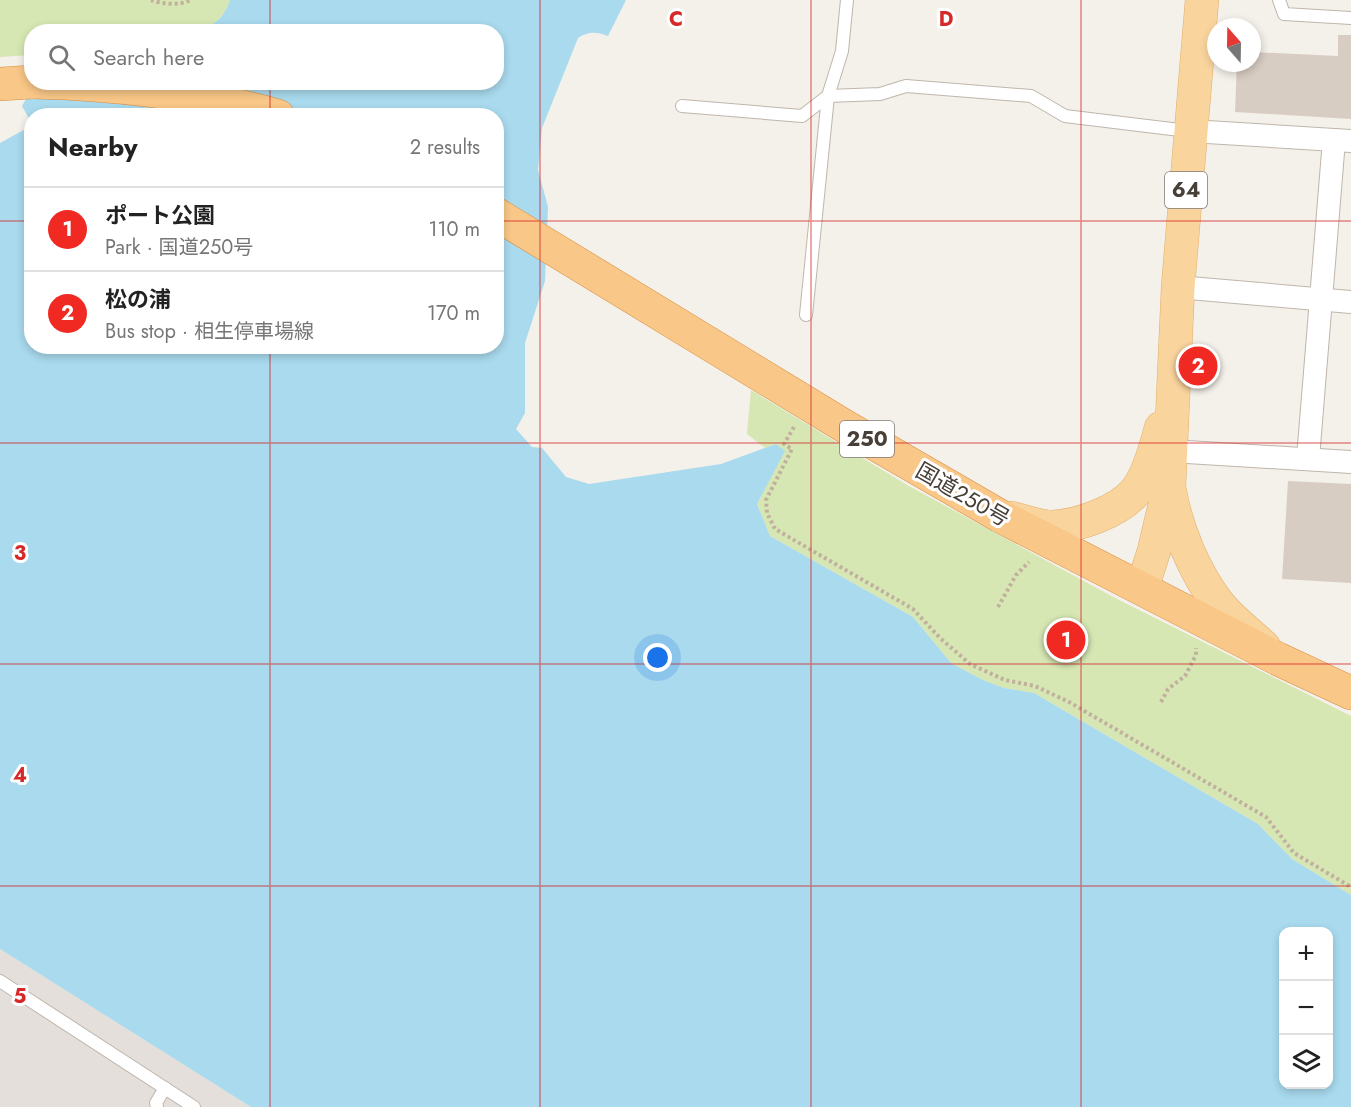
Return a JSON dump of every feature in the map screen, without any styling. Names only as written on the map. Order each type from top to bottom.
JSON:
[{"type":"highway","points":[[0,84],[24,82]]},
{"type":"highway","points":[[152,90],[251,108]]},
{"type":"highway","name":"国道250号","points":[[504,219],[846,427],[1000,516],[1351,693]]},
{"type":"main road","name":"64","points":[[1142,588],[1154,551],[1169,487],[1178,287],[1202,0]]},
{"type":"main road","points":[[1000,516],[1050,527],[1080,523],[1106,513],[1127,499],[1136,491],[1156,447],[1173,380]]},
{"type":"main road","points":[[1169,487],[1182,536],[1212,594],[1218,603],[1278,658]]},
{"type":"street","points":[[1191,131],[1343,140],[1320,299],[1308,458]]},
{"type":"street","points":[[1178,287],[1351,302]]},
{"type":"street","points":[[1171,452],[1351,462]]},
{"type":"lane","points":[[806,315],[828,96],[842,51],[847,0]]},
{"type":"lane","points":[[1279,0],[1284,15],[1351,18]]},
{"type":"lane","points":[[682,106],[802,116],[828,96],[880,94],[906,86],[1030,96],[1065,116],[1191,131]]},
{"type":"lane","points":[[0,981],[195,1107]]},
{"type":"lane","points":[[157,1107],[156,1103],[165,1088]]},
{"type":"path","points":[[151,0],[161,4],[186,3],[190,0]]},
{"type":"path","points":[[797,421],[784,444],[792,449],[766,500],[767,513],[775,529],[913,609],[940,638],[970,664],[1005,680],[1035,686],[1070,702],[1266,817],[1294,853],[1351,887]]},
{"type":"path","points":[[998,607],[1016,575],[1029,562]]},
{"type":"path","points":[[1161,702],[1168,689],[1185,676],[1196,656],[1196,647]]},
{"type":"shaded area","points":[[0,949],[251,1107],[0,1107]]},
{"type":"green space","points":[[0,0],[230,0],[225,12],[212,24],[24,24],[24,55],[0,57]]},
{"type":"green space","points":[[751,390],[907,485],[1117,599],[1351,716],[1351,895],[1292,859],[1258,824],[1034,693],[1004,688],[951,663],[913,617],[770,536],[757,504],[784,451],[776,444],[765,448],[747,434]]},
{"type":"water","points":[[230,0],[626,0],[608,36],[593,33],[578,38],[542,128],[538,170],[548,207],[545,281],[525,343],[525,413],[516,429],[532,447],[542,448],[566,477],[589,484],[721,464],[776,444],[785,451],[757,504],[770,536],[913,617],[951,663],[1004,688],[1034,693],[1258,824],[1292,859],[1351,895],[1351,1107],[251,1107],[0,949],[0,143],[24,130],[24,354],[504,354],[504,108],[24,110],[22,106],[31,90],[504,90],[504,24],[212,24],[225,12]]},
{"type":"building","points":[[1338,35],[1351,35],[1351,119],[1235,112],[1237,72],[1261,72],[1261,52],[1338,56]]},
{"type":"building","points":[[1288,481],[1351,484],[1351,583],[1282,579]]},
{"type":"place","name":"松の浦","points":[[1198,366]]},
{"type":"place","name":"ポート公園","points":[[1066,640]]}]
